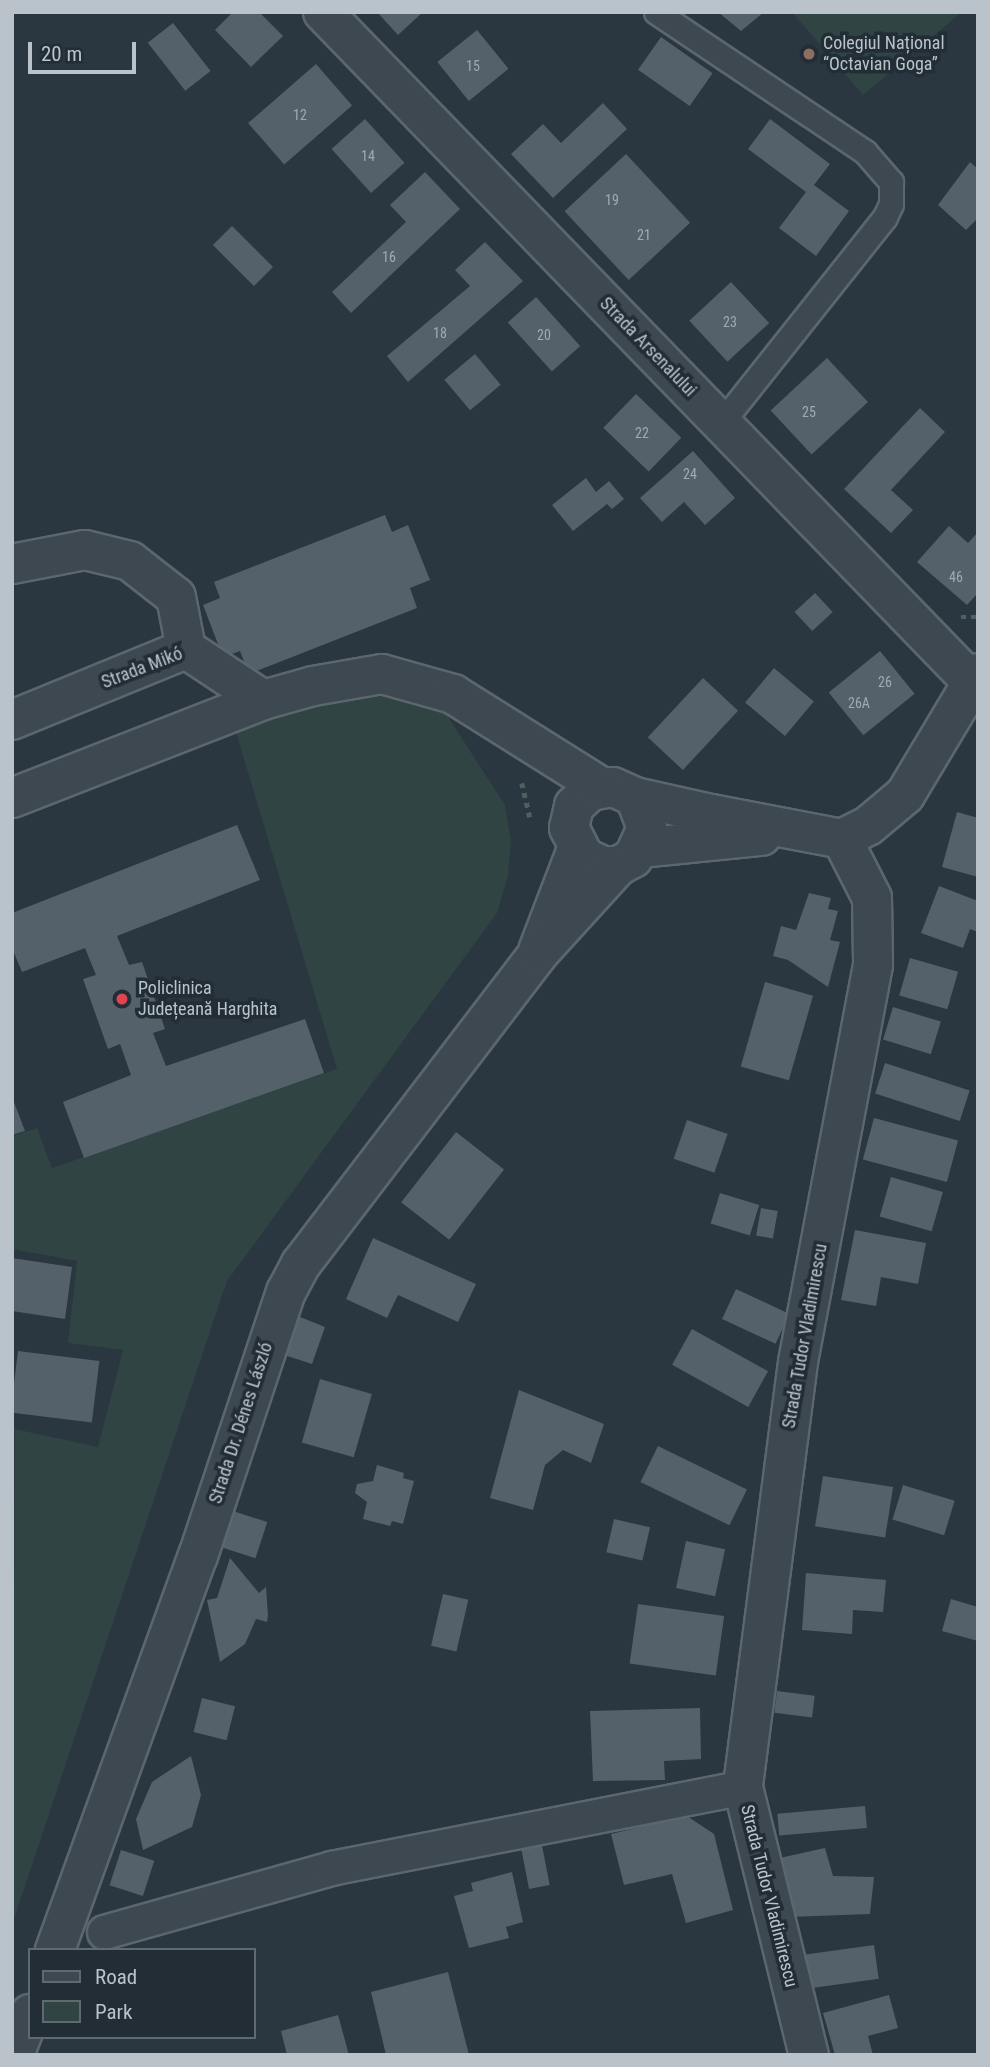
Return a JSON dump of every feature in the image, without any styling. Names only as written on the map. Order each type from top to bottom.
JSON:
[{"type":"street","name":"Strada Arsenalului","points":[[323,12],[722,422],[975,677]]},
{"type":"street","points":[[12,564],[85,550],[130,561],[176,597],[186,649]]},
{"type":"street","name":"Strada Mikó","points":[[12,720],[186,649],[263,700]]},
{"type":"street","points":[[12,798],[263,700],[313,685],[382,674],[453,694],[618,792],[646,816],[629,857],[572,922],[537,955]]},
{"type":"street","points":[[537,955],[581,797],[618,792],[795,833],[842,839],[868,826],[905,795],[975,677]]},
{"type":"street","points":[[510,729],[591,862],[795,833]]},
{"type":"street","name":"Strada Tudor Vladimirescu","points":[[809,2055],[743,1787],[798,1362],[873,965],[872,898],[842,839]]},
{"type":"street","name":"Strada Dr. Dénes László","points":[[56,1948],[198,1556],[286,1292],[301,1264],[537,955]]},
{"type":"street","points":[[104,1932],[331,1868],[743,1787]]},
{"type":"street","points":[[13,2055],[28,2019]]},
{"type":"lane","points":[[656,12],[865,152],[891,182],[891,204],[885,217],[722,422]]},
{"type":"green space","points":[[792,12],[962,12],[863,95]]},
{"type":"green space","points":[[353,693],[409,694],[445,712],[505,805],[511,842],[508,876],[497,913],[227,1281],[12,1925],[15,1429],[98,1447],[123,1350],[68,1343],[77,1261],[12,1249],[12,1136],[37,1128],[52,1168],[337,1069],[235,729],[301,700]]},
{"type":"building","points":[[233,12],[259,12],[283,36],[251,67],[215,30]]},
{"type":"building","points":[[377,12],[423,12],[398,35]]},
{"type":"building","points":[[718,12],[764,12],[741,31]]},
{"type":"building","points":[[173,23],[211,71],[185,91],[148,43]]},
{"type":"building","points":[[477,30],[508,69],[469,101],[437,62]]},
{"type":"building","points":[[661,37],[713,73],[690,106],[638,70]]},
{"type":"building","points":[[316,64],[352,106],[284,165],[248,123]]},
{"type":"building","points":[[603,103],[627,129],[553,198],[511,154],[543,124],[561,143]]},
{"type":"building","points":[[365,119],[404,163],[371,193],[332,149]]},
{"type":"building","points":[[770,119],[830,164],[814,185],[849,211],[816,256],[779,228],[806,192],[748,149]]},
{"type":"building","points":[[626,154],[690,223],[629,280],[565,211]]},
{"type":"building","points":[[970,162],[978,169],[978,218],[966,230],[938,205]]},
{"type":"building","points":[[425,172],[460,209],[351,313],[332,292],[406,222],[390,205]]},
{"type":"building","points":[[232,226],[273,267],[254,286],[213,245]]},
{"type":"building","points":[[485,242],[523,281],[408,382],[387,356],[470,286],[455,270]]},
{"type":"building","points":[[731,282],[769,323],[728,362],[689,321]]},
{"type":"building","points":[[536,297],[580,346],[552,371],[508,322]]},
{"type":"building","points":[[475,354],[501,385],[470,410],[444,380]]},
{"type":"building","points":[[827,358],[868,402],[812,454],[771,411]]},
{"type":"building","points":[[636,394],[681,438],[649,472],[603,428]]},
{"type":"building","points":[[920,408],[945,432],[891,490],[913,510],[891,533],[844,489]]},
{"type":"building","points":[[693,451],[735,498],[705,525],[684,502],[662,522],[640,498]]},
{"type":"building","points":[[586,478],[596,492],[609,481],[624,499],[612,509],[607,504],[573,531],[552,505]]},
{"type":"building","points":[[385,515],[392,532],[408,525],[430,580],[410,588],[417,608],[249,674],[240,651],[223,657],[203,605],[220,598],[214,582]]},
{"type":"building","points":[[949,526],[968,543],[978,532],[978,593],[967,605],[917,562]]},
{"type":"building","points":[[815,593],[833,612],[812,631],[795,612]]},
{"type":"building","points":[[880,651],[915,694],[863,735],[829,693]]},
{"type":"building","points":[[774,668],[814,701],[785,736],[745,702]]},
{"type":"building","points":[[703,678],[738,711],[683,770],[648,737]]},
{"type":"building","points":[[957,812],[978,818],[978,877],[942,867]]},
{"type":"building","name":"Policlinica Județeană Harghita","points":[[237,825],[260,880],[117,936],[129,965],[142,962],[165,1029],[153,1033],[166,1066],[305,1019],[324,1073],[84,1158],[63,1102],[131,1075],[120,1044],[108,1049],[83,979],[96,975],[85,948],[22,972],[12,948],[12,913]]},
{"type":"building","points":[[939,886],[978,901],[978,932],[970,929],[963,948],[921,933]]},
{"type":"building","points":[[809,893],[831,898],[828,909],[838,911],[830,940],[840,942],[828,987],[788,960],[773,956],[781,926],[796,930]]},
{"type":"building","points":[[910,958],[958,972],[947,1009],[899,995]]},
{"type":"building","points":[[765,982],[813,996],[789,1080],[741,1067]]},
{"type":"building","points":[[893,1007],[941,1022],[931,1054],[883,1040]]},
{"type":"building","points":[[885,1063],[970,1091],[960,1121],[875,1093]]},
{"type":"building","points":[[12,1097],[25,1131],[12,1135]]},
{"type":"building","points":[[874,1118],[958,1141],[947,1182],[863,1160]]},
{"type":"building","points":[[687,1120],[728,1134],[714,1173],[674,1159]]},
{"type":"building","points":[[456,1132],[504,1170],[449,1240],[401,1202]]},
{"type":"building","points":[[891,1177],[943,1192],[932,1231],[880,1216]]},
{"type":"building","points":[[720,1193],[759,1205],[750,1236],[711,1224]]},
{"type":"building","points":[[761,1208],[778,1211],[773,1239],[756,1236]]},
{"type":"building","points":[[855,1230],[926,1243],[918,1284],[881,1277],[876,1306],[841,1300]]},
{"type":"building","points":[[373,1238],[476,1284],[458,1322],[398,1295],[387,1318],[346,1299]]},
{"type":"building","points":[[12,1258],[72,1267],[65,1319],[12,1311]]},
{"type":"building","points":[[736,1289],[789,1314],[776,1344],[722,1319]]},
{"type":"building","points":[[300,1317],[325,1327],[312,1364],[281,1354]]},
{"type":"building","points":[[692,1329],[768,1371],[748,1407],[672,1365]]},
{"type":"building","points":[[18,1351],[99,1361],[92,1423],[12,1413]]},
{"type":"building","points":[[320,1379],[372,1394],[354,1457],[302,1442]]},
{"type":"building","points":[[519,1390],[604,1424],[591,1463],[563,1450],[545,1465],[533,1510],[490,1498]]},
{"type":"building","points":[[658,1446],[747,1489],[729,1525],[640,1482]]},
{"type":"building","points":[[377,1465],[404,1473],[403,1478],[414,1481],[403,1524],[392,1521],[390,1526],[363,1519],[367,1502],[355,1493],[357,1484],[373,1481]]},
{"type":"building","points":[[823,1476],[893,1487],[885,1537],[815,1526]]},
{"type":"building","points":[[903,1485],[955,1501],[944,1535],[892,1519]]},
{"type":"building","points":[[233,1511],[267,1522],[255,1558],[221,1547]]},
{"type":"building","points":[[614,1519],[650,1527],[642,1560],[606,1552]]},
{"type":"building","points":[[686,1541],[725,1549],[715,1596],[676,1588]]},
{"type":"building","points":[[230,1558],[259,1593],[266,1587],[268,1615],[267,1622],[256,1619],[245,1644],[220,1662],[207,1600],[217,1598]]},
{"type":"building","points":[[806,1573],[886,1580],[883,1612],[853,1610],[852,1634],[802,1630]]},
{"type":"building","points":[[443,1594],[468,1600],[456,1651],[431,1646]]},
{"type":"building","points":[[951,1599],[978,1607],[978,1641],[942,1631]]},
{"type":"building","points":[[638,1604],[724,1616],[716,1676],[630,1663]]},
{"type":"building","points":[[777,1691],[815,1696],[812,1717],[774,1713]]},
{"type":"building","points":[[202,1698],[235,1706],[227,1740],[194,1732]]},
{"type":"building","points":[[700,1708],[701,1759],[664,1761],[665,1780],[593,1781],[590,1711]]},
{"type":"building","points":[[191,1756],[201,1795],[192,1827],[143,1850],[136,1819],[152,1782]]},
{"type":"building","points":[[865,1806],[867,1828],[779,1836],[777,1814]]},
{"type":"building","points":[[687,1816],[714,1834],[733,1910],[686,1923],[672,1874],[624,1885],[611,1834]]},
{"type":"building","points":[[539,1830],[550,1885],[529,1889],[518,1834]]},
{"type":"building","points":[[825,1848],[833,1876],[874,1877],[870,1914],[788,1917],[775,1859]]},
{"type":"building","points":[[121,1850],[154,1861],[143,1896],[110,1885]]},
{"type":"building","points":[[512,1872],[523,1922],[506,1927],[509,1938],[469,1948],[454,1896],[473,1891],[471,1883]]},
{"type":"building","points":[[874,1945],[879,1979],[810,1988],[806,1955]]},
{"type":"building","points":[[448,1972],[469,2055],[386,2055],[371,1992]]},
{"type":"building","points":[[889,1995],[898,2028],[868,2036],[873,2055],[835,2055],[823,2013]]},
{"type":"building","points":[[338,2015],[349,2055],[287,2055],[281,2031]]},
{"type":"place","name":"Colegiul Național “Octavian Goga”","points":[[809,54]]},
{"type":"place","name":"Policlinica Județeană Harghita","points":[[122,999]]}]
